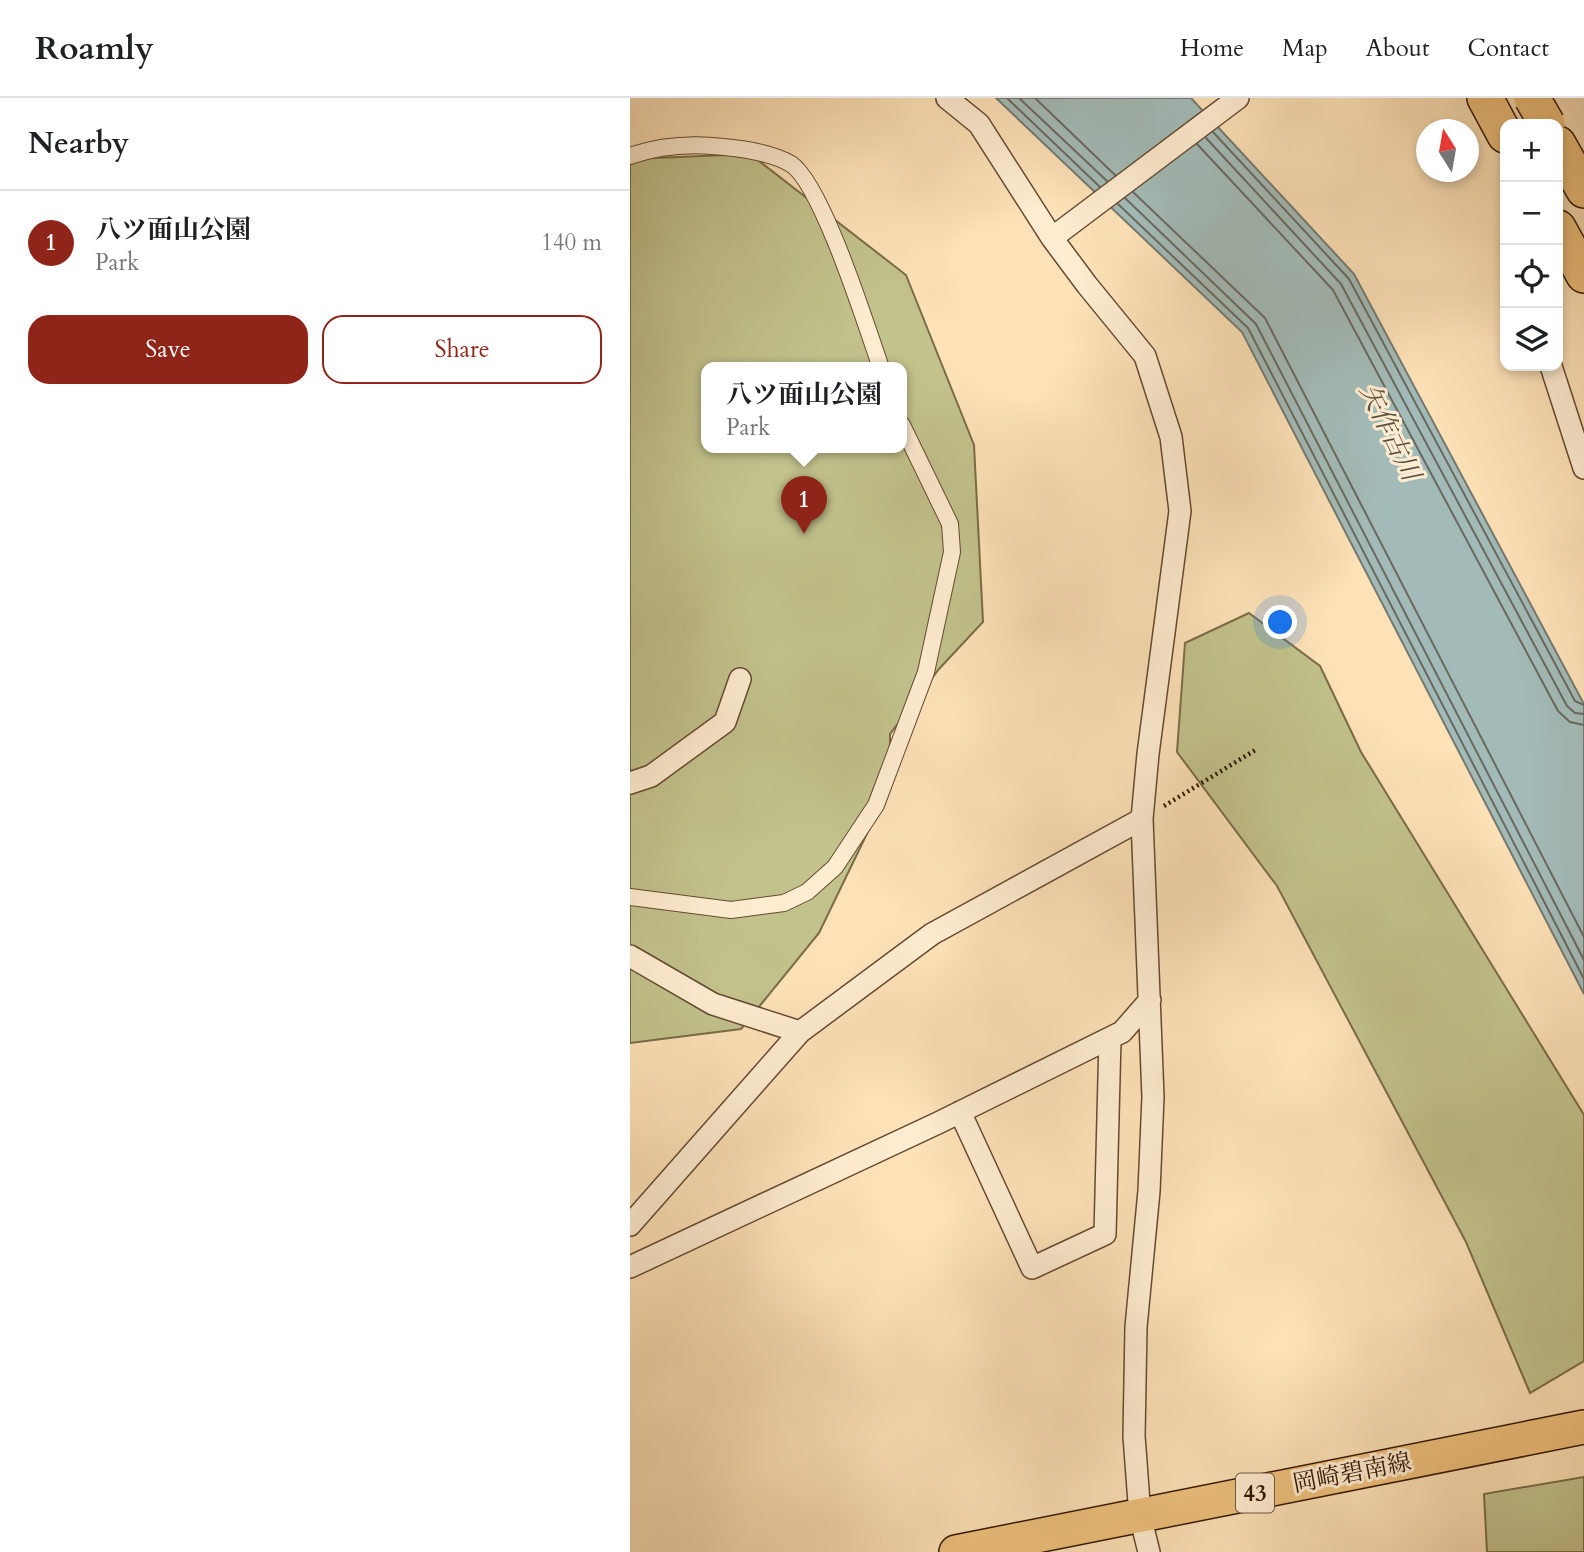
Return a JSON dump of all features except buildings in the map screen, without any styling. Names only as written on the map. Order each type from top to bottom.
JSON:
[{"type":"highway","points":[[1485,98],[1500,126]]},
{"type":"highway","points":[[1534,98],[1544,119]]},
{"type":"highway","points":[[1563,153],[1584,190]]},
{"type":"highway","points":[[1563,237],[1584,275]]},
{"type":"main road","name":"岡崎碧南線","points":[[956,1552],[1569,1430]]},
{"type":"street","points":[[947,98],[979,124],[1052,238],[1145,356],[1171,437],[1180,511],[1142,819],[1153,1097],[1149,1191],[1136,1327],[1134,1436],[1140,1516],[1149,1552]]},
{"type":"street","points":[[1532,119],[1534,98]]},
{"type":"street","points":[[1052,238],[1231,103]]},
{"type":"street","points":[[630,156],[653,147],[700,144],[750,150],[792,165],[813,191],[879,362]]},
{"type":"street","points":[[1553,371],[1584,468]]},
{"type":"street","points":[[630,897],[732,910],[784,903],[807,892],[835,867],[876,805],[926,672],[952,552],[950,524],[907,435]]},
{"type":"street","points":[[630,783],[650,776],[725,722],[740,679]]},
{"type":"street","points":[[630,1225],[800,1032],[932,934],[1142,819]]},
{"type":"street","points":[[630,957],[713,1004],[800,1032]]},
{"type":"street","points":[[630,1267],[960,1112],[1122,1032],[1150,1000]]},
{"type":"street","points":[[960,1112],[1032,1268],[1105,1234],[1110,1038]]},
{"type":"path","points":[[1142,819],[1257,749]]},
{"type":"green space","points":[[750,154],[906,275],[974,445],[983,622],[939,669],[890,734],[890,786],[819,933],[741,1029],[630,1043],[630,159]]},
{"type":"green space","points":[[1249,613],[1320,666],[1361,752],[1584,1115],[1584,1361],[1530,1393],[1466,1242],[1277,886],[1177,752],[1185,643]]},
{"type":"green space","points":[[1584,1477],[1584,1552],[1487,1552],[1484,1494]]},
{"type":"water","name":"矢作古川","points":[[996,98],[1191,98],[1354,274],[1584,704],[1584,994],[1242,332]]},
{"type":"place","name":"八ツ面山公園","points":[[804,534]]}]
